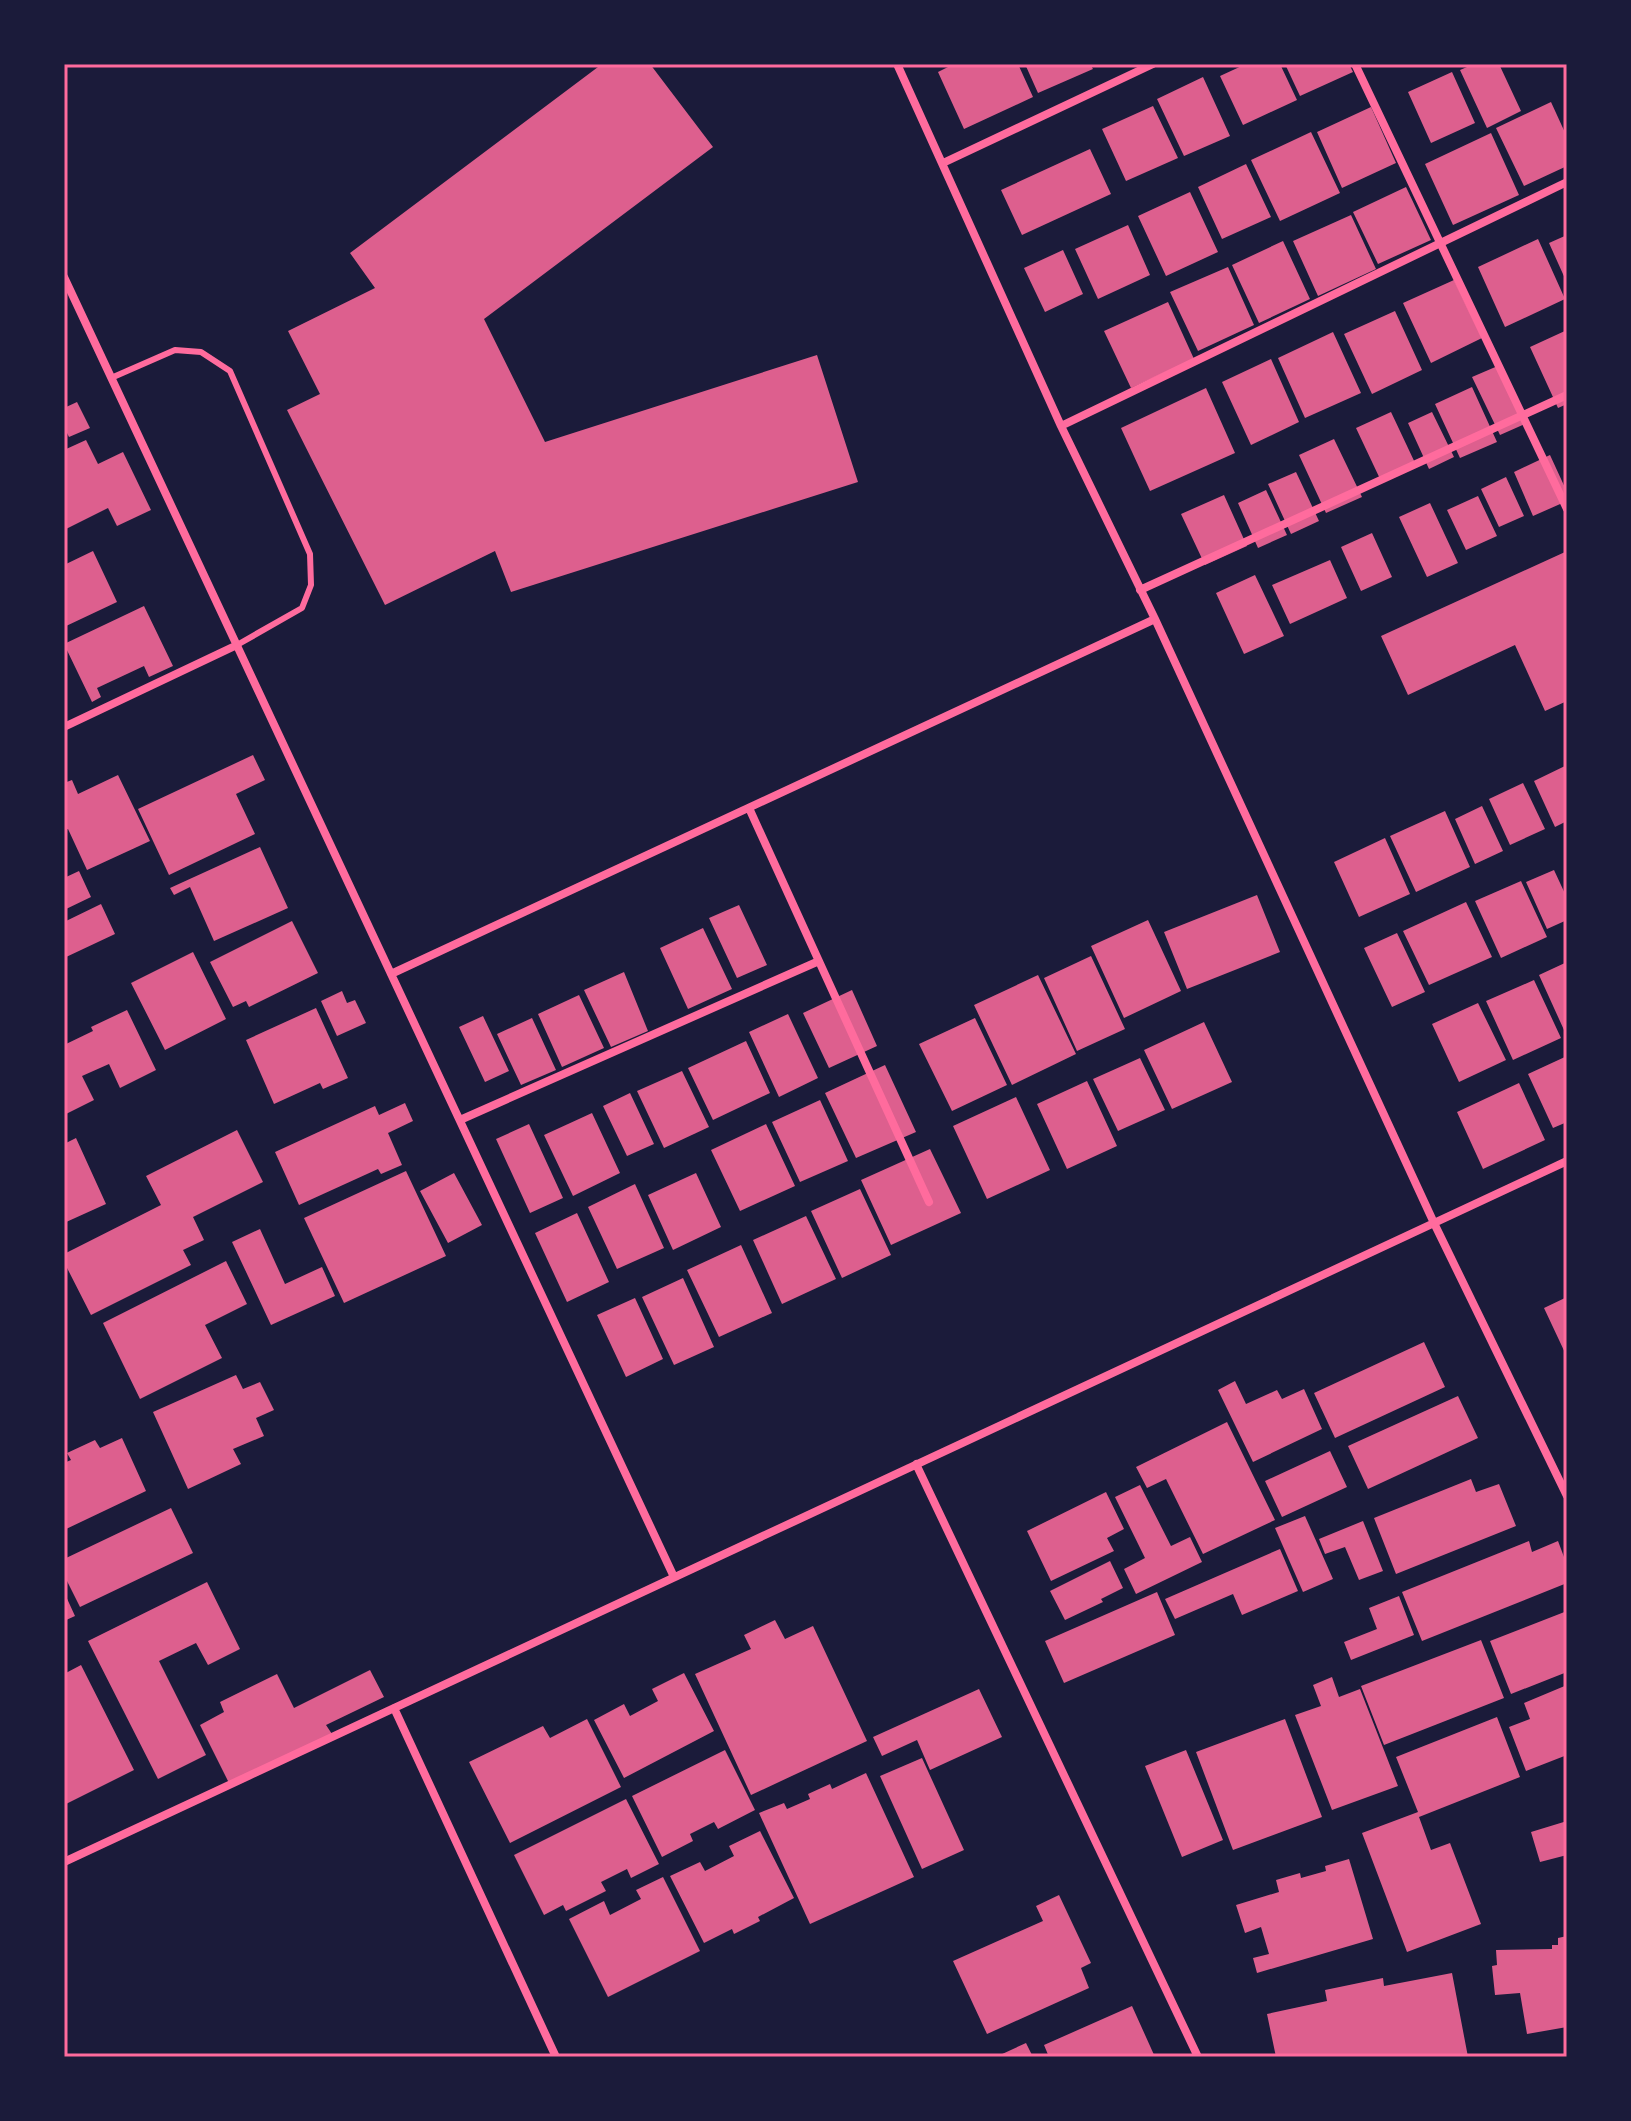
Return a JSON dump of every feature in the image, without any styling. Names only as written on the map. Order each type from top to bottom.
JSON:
[{"type":"street","points":[[897,64],[1061,426],[1155,619],[1434,1223],[1567,1496]]},
{"type":"street","points":[[943,163],[1153,64]]},
{"type":"street","points":[[1355,64],[1567,509]]},
{"type":"street","points":[[1061,426],[1567,182]]},
{"type":"street","points":[[64,277],[674,1577]]},
{"type":"street","points":[[1140,590],[1567,395]]},
{"type":"street","points":[[391,974],[1155,619]]},
{"type":"street","points":[[64,727],[237,645]]},
{"type":"street","points":[[749,808],[929,1202]]},
{"type":"street","points":[[460,1120],[819,961]]},
{"type":"street","points":[[64,1862],[1567,1161]]},
{"type":"street","points":[[916,1464],[1198,2057]]},
{"type":"street","points":[[394,1708],[556,2057]]},
{"type":"lane","points":[[111,378],[175,350],[201,352],[230,371],[310,554],[311,569],[311,585],[302,608],[237,645]]},
{"type":"building","points":[[602,64],[650,64],[713,147],[484,319],[545,442],[817,355],[858,482],[511,592],[495,551],[385,605],[287,410],[320,394],[288,331],[375,288],[350,253]]},
{"type":"building","points":[[954,64],[1018,64],[1033,97],[964,129],[938,72]]},
{"type":"building","points":[[1025,64],[1090,64],[1093,69],[1038,93]]},
{"type":"building","points":[[1246,64],[1280,64],[1297,100],[1243,125],[1220,76]]},
{"type":"building","points":[[1285,64],[1349,64],[1353,72],[1300,96]]},
{"type":"building","points":[[1474,64],[1499,64],[1521,111],[1487,128],[1460,70]]},
{"type":"building","points":[[1452,72],[1475,123],[1431,143],[1408,92]]},
{"type":"building","points":[[1203,77],[1230,136],[1184,156],[1157,99]]},
{"type":"building","points":[[1551,102],[1567,137],[1567,166],[1524,186],[1496,128]]},
{"type":"building","points":[[1153,106],[1178,158],[1126,181],[1102,129]]},
{"type":"building","points":[[1371,107],[1396,163],[1342,188],[1317,132]]},
{"type":"building","points":[[1311,132],[1340,193],[1280,221],[1251,160]]},
{"type":"building","points":[[1491,133],[1519,195],[1453,225],[1425,164]]},
{"type":"building","points":[[1090,149],[1111,194],[1022,235],[1001,190]]},
{"type":"building","points":[[1246,164],[1271,217],[1222,239],[1198,187]]},
{"type":"building","points":[[1406,187],[1431,240],[1378,264],[1353,212]]},
{"type":"building","points":[[1190,192],[1218,252],[1166,276],[1138,216]]},
{"type":"building","points":[[1351,215],[1376,269],[1318,296],[1293,241]]},
{"type":"building","points":[[1128,225],[1150,275],[1098,299],[1075,249]]},
{"type":"building","points":[[1567,235],[1567,283],[1549,243]]},
{"type":"building","points":[[1538,239],[1565,299],[1505,327],[1478,267]]},
{"type":"building","points":[[1283,241],[1310,299],[1259,323],[1232,265]]},
{"type":"building","points":[[1063,250],[1083,294],[1045,312],[1024,268]]},
{"type":"building","points":[[1228,267],[1254,325],[1198,351],[1170,292]]},
{"type":"building","points":[[1454,280],[1482,338],[1431,363],[1403,303]]},
{"type":"building","points":[[1168,302],[1194,359],[1131,388],[1104,331]]},
{"type":"building","points":[[1395,311],[1422,370],[1372,394],[1344,334]]},
{"type":"building","points":[[1567,330],[1567,404],[1558,408],[1530,347]]},
{"type":"building","points":[[1333,332],[1361,393],[1305,418],[1278,358]]},
{"type":"building","points":[[1271,359],[1299,422],[1251,445],[1222,382]]},
{"type":"building","points":[[1500,365],[1527,423],[1500,435],[1472,377]]},
{"type":"building","points":[[1472,387],[1497,442],[1460,458],[1435,404]]},
{"type":"building","points":[[1206,388],[1235,453],[1150,491],[1121,428]]},
{"type":"building","points":[[77,402],[90,428],[69,437],[67,433],[64,434],[64,408]]},
{"type":"building","points":[[1391,412],[1416,465],[1381,481],[1356,428]]},
{"type":"building","points":[[1432,412],[1454,457],[1429,469],[1408,423]]},
{"type":"building","points":[[1334,439],[1362,497],[1326,513],[1299,455]]},
{"type":"building","points":[[86,440],[98,464],[123,452],[151,510],[117,526],[108,508],[64,530],[64,450]]},
{"type":"building","points":[[1550,455],[1567,492],[1567,501],[1533,516],[1514,472]]},
{"type":"building","points":[[1296,472],[1319,521],[1291,534],[1268,484]]},
{"type":"building","points":[[1506,477],[1524,516],[1499,527],[1481,489]]},
{"type":"building","points":[[1266,490],[1287,535],[1258,548],[1238,503]]},
{"type":"building","points":[[1224,495],[1247,546],[1205,565],[1181,514]]},
{"type":"building","points":[[1478,496],[1497,536],[1466,550],[1447,510]]},
{"type":"building","points":[[1430,503],[1458,563],[1427,577],[1399,517]]},
{"type":"building","points":[[1372,533],[1392,577],[1361,591],[1341,547]]},
{"type":"building","points":[[93,551],[117,602],[64,627],[64,565]]},
{"type":"building","points":[[1565,552],[1567,701],[1545,711],[1515,645],[1408,695],[1381,636]]},
{"type":"building","points":[[1330,560],[1347,598],[1290,624],[1272,585]]},
{"type":"building","points":[[1255,575],[1284,636],[1244,654],[1216,593]]},
{"type":"building","points":[[144,606],[173,666],[149,677],[144,666],[97,688],[101,697],[92,702],[64,644]]},
{"type":"building","points":[[253,755],[265,780],[236,794],[255,834],[169,875],[138,809]]},
{"type":"building","points":[[1567,765],[1567,821],[1555,827],[1534,781]]},
{"type":"building","points":[[118,775],[150,841],[87,870],[68,829],[64,830],[64,783],[72,780],[78,794]]},
{"type":"building","points":[[1523,783],[1545,829],[1510,845],[1489,799]]},
{"type":"building","points":[[1482,806],[1503,851],[1475,864],[1455,819]]},
{"type":"building","points":[[1445,811],[1470,867],[1416,892],[1390,836]]},
{"type":"building","points":[[1385,838],[1410,894],[1359,917],[1334,862]]},
{"type":"building","points":[[260,847],[288,908],[214,941],[190,887],[174,895],[170,888]]},
{"type":"building","points":[[1554,870],[1567,898],[1567,920],[1547,929],[1526,882]]},
{"type":"building","points":[[79,871],[91,897],[64,910],[64,878]]},
{"type":"building","points":[[1521,881],[1547,937],[1501,958],[1475,901]]},
{"type":"building","points":[[1257,895],[1280,952],[1187,989],[1164,932]]},
{"type":"building","points":[[1466,902],[1492,957],[1429,985],[1403,931]]},
{"type":"building","points":[[101,904],[115,934],[64,958],[64,922]]},
{"type":"building","points":[[739,905],[767,965],[737,978],[709,918]]},
{"type":"building","points":[[1148,920],[1181,991],[1124,1018],[1091,946]]},
{"type":"building","points":[[292,921],[318,973],[249,1007],[246,1001],[233,1007],[210,962]]},
{"type":"building","points":[[703,928],[732,989],[688,1009],[660,948]]},
{"type":"building","points":[[1397,933],[1425,992],[1392,1007],[1364,948]]},
{"type":"building","points":[[193,952],[226,1019],[165,1050],[131,983]]},
{"type":"building","points":[[1091,956],[1125,1029],[1077,1051],[1044,978]]},
{"type":"building","points":[[1567,962],[1567,1028],[1564,1030],[1539,975]]},
{"type":"building","points":[[624,972],[648,1031],[611,1047],[584,990]]},
{"type":"building","points":[[1038,975],[1076,1054],[1012,1085],[974,1005]]},
{"type":"building","points":[[1534,980],[1561,1038],[1513,1060],[1486,1001]]},
{"type":"building","points":[[852,990],[877,1046],[829,1068],[803,1013]]},
{"type":"building","points":[[342,991],[347,1003],[355,1000],[366,1023],[337,1036],[321,1001]]},
{"type":"building","points":[[579,995],[604,1048],[562,1067],[538,1014]]},
{"type":"building","points":[[1478,1003],[1506,1060],[1459,1082],[1432,1024]]},
{"type":"building","points":[[316,1008],[348,1078],[323,1089],[320,1083],[274,1104],[246,1040]]},
{"type":"building","points":[[127,1010],[156,1070],[120,1088],[109,1064],[82,1076],[94,1100],[64,1115],[64,1045],[93,1031],[91,1027]]},
{"type":"building","points":[[788,1014],[818,1078],[779,1097],[749,1032]]},
{"type":"building","points":[[483,1016],[509,1071],[485,1082],[459,1027]]},
{"type":"building","points":[[532,1018],[556,1070],[521,1085],[497,1034]]},
{"type":"building","points":[[975,1018],[1007,1085],[952,1111],[919,1044]]},
{"type":"building","points":[[1204,1022],[1232,1082],[1172,1109],[1144,1050]]},
{"type":"building","points":[[746,1041],[770,1093],[713,1120],[688,1068]]},
{"type":"building","points":[[1567,1056],[1567,1122],[1553,1128],[1528,1074]]},
{"type":"building","points":[[1140,1058],[1165,1110],[1118,1131],[1093,1079]]},
{"type":"building","points":[[885,1065],[916,1132],[856,1158],[825,1093]]},
{"type":"building","points":[[682,1071],[709,1127],[664,1148],[637,1091]]},
{"type":"building","points":[[1087,1081],[1117,1146],[1067,1169],[1037,1104]]},
{"type":"building","points":[[1519,1083],[1545,1140],[1483,1169],[1457,1112]]},
{"type":"building","points":[[630,1093],[654,1144],[627,1156],[603,1106]]},
{"type":"building","points":[[1016,1097],[1050,1170],[987,1199],[953,1126]]},
{"type":"building","points":[[820,1100],[848,1161],[800,1182],[772,1122]]},
{"type":"building","points":[[405,1103],[413,1121],[388,1133],[402,1165],[381,1174],[378,1169],[299,1205],[275,1152],[375,1106],[379,1115]]},
{"type":"building","points":[[592,1113],[620,1173],[573,1196],[544,1135]]},
{"type":"building","points":[[529,1124],[563,1198],[530,1213],[496,1139]]},
{"type":"building","points":[[766,1124],[795,1186],[740,1211],[711,1150]]},
{"type":"building","points":[[237,1130],[263,1182],[193,1217],[204,1240],[183,1250],[191,1265],[91,1315],[64,1262],[64,1254],[161,1205],[146,1176]]},
{"type":"building","points":[[76,1138],[106,1204],[64,1223],[64,1144]]},
{"type":"building","points":[[930,1149],[961,1213],[891,1245],[861,1180]]},
{"type":"building","points":[[406,1171],[446,1256],[344,1303],[304,1218]]},
{"type":"building","points":[[454,1173],[482,1225],[448,1243],[420,1191]]},
{"type":"building","points":[[696,1173],[721,1227],[673,1250],[648,1195]]},
{"type":"building","points":[[635,1184],[664,1248],[617,1269],[588,1207]]},
{"type":"building","points":[[860,1189],[891,1255],[842,1278],[811,1211]]},
{"type":"building","points":[[577,1213],[609,1282],[567,1302],[535,1233]]},
{"type":"building","points":[[806,1216],[836,1279],[782,1304],[753,1240]]},
{"type":"building","points":[[260,1229],[285,1284],[322,1267],[335,1296],[271,1325],[232,1242]]},
{"type":"building","points":[[741,1245],[772,1313],[719,1337],[687,1270]]},
{"type":"building","points":[[226,1261],[247,1304],[205,1325],[222,1358],[140,1399],[103,1323]]},
{"type":"building","points":[[683,1278],[714,1347],[674,1365],[642,1297]]},
{"type":"building","points":[[1567,1297],[1567,1357],[1544,1308]]},
{"type":"building","points":[[635,1298],[663,1359],[626,1377],[597,1315]]},
{"type":"building","points":[[1424,1342],[1445,1387],[1335,1438],[1314,1393]]},
{"type":"building","points":[[236,1375],[243,1389],[260,1382],[274,1410],[256,1418],[264,1436],[233,1449],[241,1464],[188,1489],[153,1412]]},
{"type":"building","points":[[1235,1381],[1246,1404],[1277,1390],[1282,1399],[1304,1389],[1322,1429],[1253,1462],[1218,1390]]},
{"type":"building","points":[[1458,1396],[1478,1438],[1368,1489],[1348,1446]]},
{"type":"building","points":[[1227,1422],[1275,1520],[1203,1554],[1166,1479],[1147,1488],[1136,1467]]},
{"type":"building","points":[[122,1438],[146,1491],[64,1530],[64,1463],[71,1460],[67,1453],[95,1440],[100,1448]]},
{"type":"building","points":[[1330,1451],[1347,1487],[1282,1517],[1265,1481]]},
{"type":"building","points":[[1471,1479],[1476,1492],[1499,1484],[1516,1526],[1396,1574],[1374,1518]]},
{"type":"building","points":[[1140,1485],[1171,1546],[1190,1537],[1202,1562],[1136,1594],[1124,1569],[1145,1558],[1115,1497]]},
{"type":"building","points":[[1106,1492],[1124,1529],[1107,1538],[1114,1551],[1051,1581],[1027,1531]]},
{"type":"building","points":[[171,1508],[193,1553],[80,1607],[64,1575],[64,1559]]},
{"type":"building","points":[[1305,1516],[1333,1579],[1303,1592],[1275,1528]]},
{"type":"building","points":[[1363,1521],[1383,1571],[1359,1580],[1345,1547],[1325,1554],[1319,1539]]},
{"type":"building","points":[[1529,1541],[1532,1552],[1558,1541],[1567,1565],[1567,1583],[1422,1641],[1402,1592]]},
{"type":"building","points":[[1280,1549],[1298,1591],[1242,1615],[1233,1594],[1175,1619],[1165,1599]]},
{"type":"building","points":[[1110,1561],[1123,1588],[1101,1599],[1103,1602],[1065,1620],[1050,1591]]},
{"type":"building","points":[[207,1582],[240,1649],[208,1665],[196,1643],[159,1661],[206,1755],[158,1779],[88,1641]]},
{"type":"building","points":[[64,1592],[75,1616],[64,1621]]},
{"type":"building","points":[[1157,1592],[1175,1635],[1064,1683],[1045,1641]]},
{"type":"building","points":[[1399,1596],[1414,1635],[1351,1660],[1344,1642],[1377,1629],[1369,1608]]},
{"type":"building","points":[[1567,1611],[1567,1672],[1511,1694],[1490,1641]]},
{"type":"building","points":[[775,1620],[785,1639],[813,1626],[867,1741],[751,1795],[695,1674],[751,1649],[744,1635]]},
{"type":"building","points":[[1481,1640],[1504,1698],[1384,1745],[1361,1686]]},
{"type":"building","points":[[81,1665],[134,1770],[64,1805],[64,1674]]},
{"type":"building","points":[[370,1670],[384,1697],[326,1725],[332,1734],[230,1785],[200,1725],[224,1712],[220,1702],[277,1674],[294,1708]]},
{"type":"building","points":[[684,1673],[714,1731],[624,1778],[594,1720],[624,1704],[630,1716],[658,1701],[652,1689]]},
{"type":"building","points":[[1332,1677],[1339,1697],[1360,1689],[1398,1786],[1332,1810],[1295,1715],[1321,1706],[1313,1685]]},
{"type":"building","points":[[1567,1685],[1567,1755],[1526,1771],[1509,1727],[1530,1719],[1524,1703]]},
{"type":"building","points":[[979,1689],[1002,1737],[930,1770],[917,1740],[882,1756],[873,1737]]},
{"type":"building","points":[[1497,1717],[1520,1777],[1419,1817],[1431,1850],[1450,1843],[1481,1924],[1407,1952],[1362,1833],[1418,1812],[1396,1757]]},
{"type":"building","points":[[587,1719],[621,1787],[510,1843],[469,1762],[543,1726],[550,1738]]},
{"type":"building","points":[[1285,1719],[1322,1817],[1233,1850],[1196,1752]]},
{"type":"building","points":[[725,1750],[755,1810],[718,1829],[714,1822],[690,1834],[693,1841],[662,1857],[632,1796]]},
{"type":"building","points":[[1186,1750],[1223,1840],[1182,1857],[1145,1766]]},
{"type":"building","points":[[922,1758],[964,1850],[922,1869],[880,1776]]},
{"type":"building","points":[[866,1773],[914,1877],[810,1924],[759,1813],[784,1803],[787,1809],[810,1799],[808,1794],[830,1784],[832,1789]]},
{"type":"building","points":[[626,1799],[659,1864],[631,1878],[627,1869],[601,1882],[606,1891],[566,1911],[563,1905],[544,1915],[514,1855]]},
{"type":"building","points":[[1567,1821],[1567,1855],[1540,1862],[1531,1832]]},
{"type":"building","points":[[760,1831],[794,1898],[734,1934],[732,1929],[704,1943],[670,1876],[700,1862],[705,1871],[734,1856],[729,1846]]},
{"type":"building","points":[[1349,1859],[1373,1939],[1257,1973],[1253,1958],[1269,1954],[1261,1927],[1245,1933],[1236,1905],[1279,1892],[1276,1880],[1300,1873],[1301,1878],[1326,1871],[1325,1866]]},
{"type":"building","points":[[663,1877],[700,1951],[608,1997],[569,1919],[604,1901],[610,1915],[641,1899],[636,1890]]},
{"type":"building","points":[[1059,1895],[1091,1963],[1081,1968],[1089,1988],[987,2034],[953,1961],[1043,1921],[1036,1906]]},
{"type":"building","points":[[1567,1936],[1567,2027],[1527,2034],[1520,1993],[1495,1995],[1492,1966],[1497,1965],[1496,1950],[1552,1949],[1552,1945],[1558,1945],[1558,1938]]},
{"type":"building","points":[[1452,1973],[1468,2057],[1276,2057],[1267,2014],[1327,2001],[1325,1990],[1383,1978],[1384,1986]]},
{"type":"building","points":[[1132,2006],[1155,2057],[1049,2057],[1044,2045]]},
{"type":"building","points":[[1026,2043],[1033,2057],[1001,2057],[1000,2055]]}]
